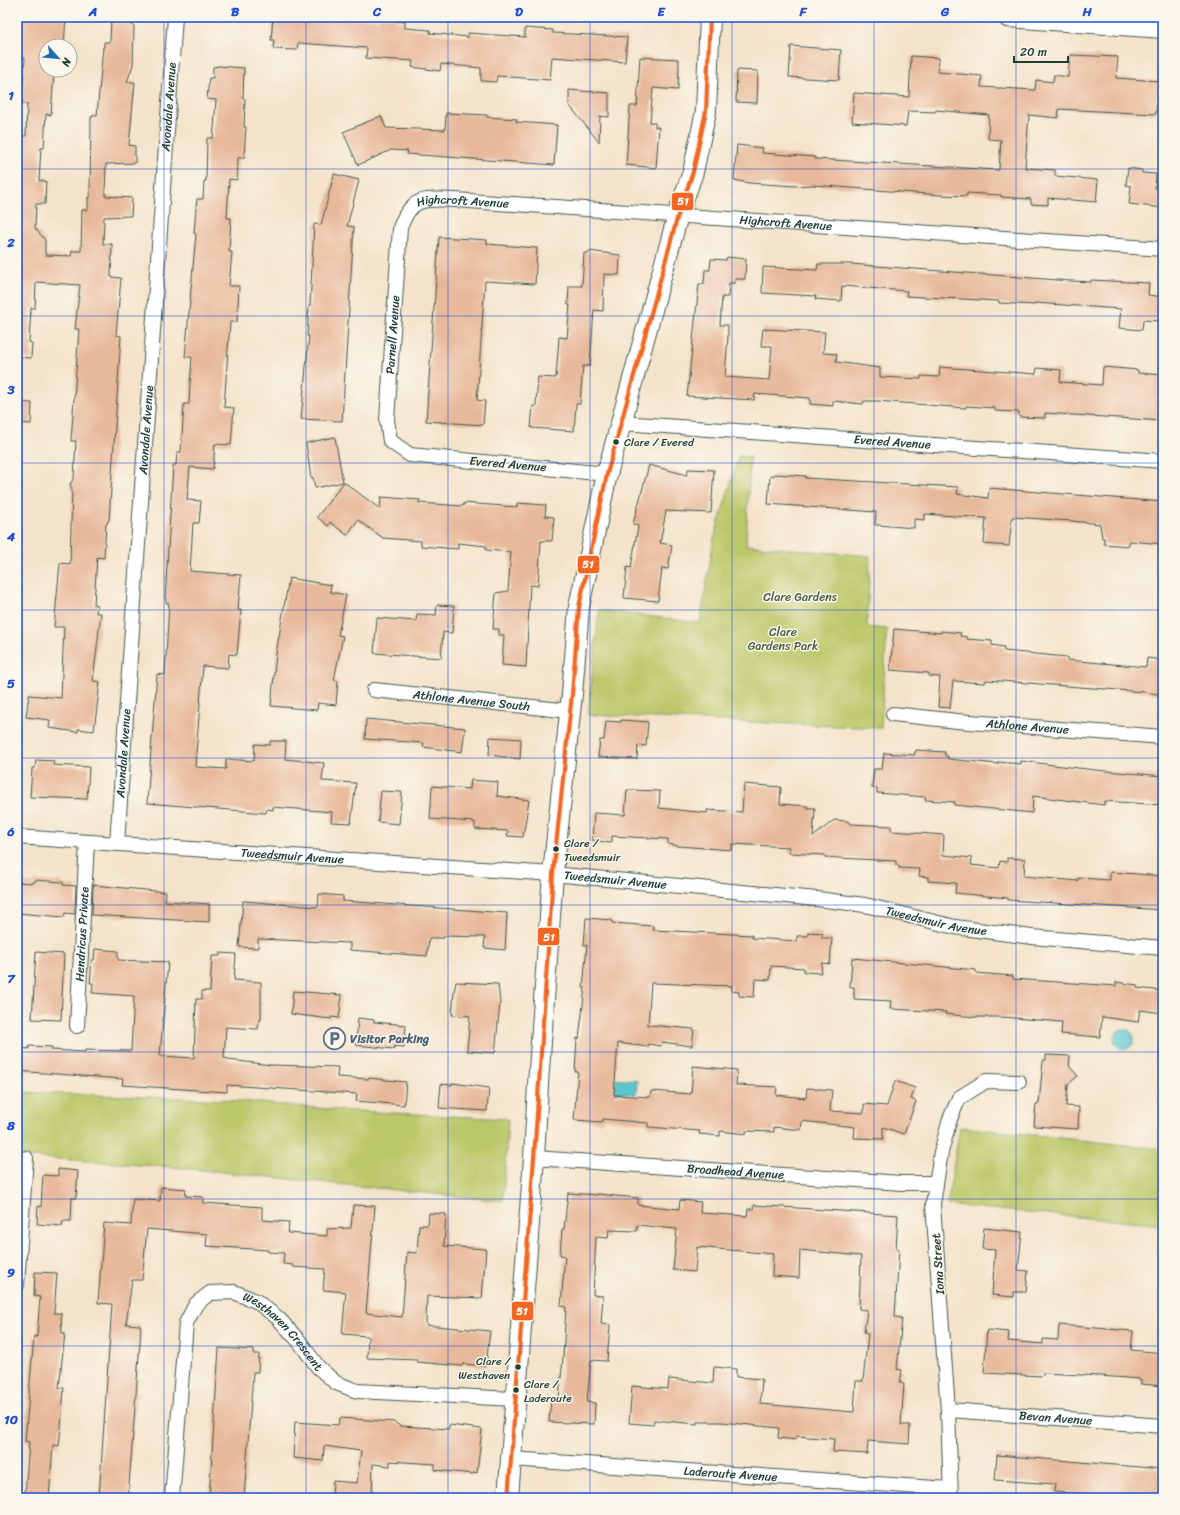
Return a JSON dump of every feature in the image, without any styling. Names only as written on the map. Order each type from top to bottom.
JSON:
[{"type":"street","name":"Avondale Avenue","points":[[117,844],[175,17]]},
{"type":"street","points":[[508,1498],[514,1399],[534,1158],[552,874],[570,710],[579,607],[607,474],[678,215],[693,172],[706,111],[710,17]]},
{"type":"street","points":[[1008,17],[1163,28]]},
{"type":"street","name":"Highcroft Avenue","points":[[410,207],[427,199],[455,200],[1163,249]]},
{"type":"street","name":"Parnell Avenue","points":[[409,454],[390,441],[387,420],[400,228],[405,214],[410,207]]},
{"type":"street","name":"Evered Avenue","points":[[622,423],[1163,461]]},
{"type":"street","name":"Evered Avenue","points":[[409,454],[607,474]]},
{"type":"street","name":"Athlone Avenue South","points":[[374,690],[570,710]]},
{"type":"street","name":"Athlone Avenue","points":[[893,714],[1163,737]]},
{"type":"street","name":"Tweedsmuir Avenue","points":[[17,837],[552,874],[817,899],[865,905],[955,927],[1032,937],[1163,948]]},
{"type":"street","name":"Hendricus Private","points":[[77,1026],[87,842]]},
{"type":"street","name":"Iona Street","points":[[951,1494],[948,1410],[934,1204],[943,1140],[959,1098],[986,1081],[1019,1082]]},
{"type":"street","points":[[17,1285],[26,1158]]},
{"type":"street","name":"Broadhead Avenue","points":[[534,1158],[902,1183],[936,1183]]},
{"type":"street","name":"Westhaven Crescent","points":[[172,1498],[186,1323],[196,1304],[210,1293],[234,1292],[256,1300],[278,1318],[299,1341],[318,1367],[336,1383],[357,1391],[514,1399]]},
{"type":"street","name":"Bevan Avenue","points":[[948,1410],[1163,1426]]},
{"type":"street","name":"Laderoute Avenue","points":[[511,1459],[951,1494]]},
{"type":"green space","name":"Clare Gardens Park","points":[[739,456],[750,457],[746,545],[870,556],[867,627],[887,629],[881,728],[588,715],[599,610],[700,623],[714,538]]},
{"type":"green space","points":[[17,1092],[229,1100],[338,1110],[508,1119],[503,1201],[183,1168],[17,1156]]},
{"type":"green space","points":[[960,1127],[1163,1149],[1163,1225],[947,1205]]},
{"type":"water","points":[[1124,1029],[1131,1032],[1134,1039],[1131,1046],[1124,1049],[1117,1046],[1114,1039],[1117,1032]]},
{"type":"water","points":[[610,1078],[637,1080],[636,1094],[609,1092]]},
{"type":"building","points":[[19,17],[66,17],[65,38],[38,38],[38,78],[54,78],[51,115],[46,114],[44,148],[41,148],[39,181],[46,181],[45,204],[36,204],[35,228],[45,240],[45,255],[71,256],[72,251],[81,251],[82,210],[88,210],[88,197],[90,197],[91,117],[93,117],[93,115],[97,115],[104,42],[110,42],[111,19],[125,19],[134,26],[133,65],[127,82],[135,82],[129,145],[135,146],[135,163],[106,164],[105,196],[132,198],[131,216],[104,217],[103,244],[112,244],[111,277],[121,278],[116,335],[121,336],[109,520],[106,525],[104,558],[97,557],[94,605],[97,605],[96,613],[101,613],[93,681],[100,682],[94,731],[78,729],[78,732],[49,728],[50,720],[26,717],[29,695],[61,698],[64,627],[54,627],[60,563],[70,564],[72,490],[70,484],[74,478],[76,441],[71,441],[79,329],[75,329],[80,285],[36,282],[35,308],[31,308],[29,342],[32,343],[31,358],[17,357],[17,136],[26,136],[27,104],[23,104],[22,98],[25,58],[17,57]]},
{"type":"building","points":[[273,17],[341,17],[379,20],[379,17],[396,17],[396,21],[405,22],[405,28],[430,30],[430,33],[468,37],[468,33],[525,37],[525,28],[553,30],[553,33],[627,37],[625,62],[552,57],[550,80],[497,76],[496,82],[481,81],[481,68],[441,64],[440,71],[412,67],[413,61],[366,58],[367,48],[298,43],[297,50],[273,49],[274,40],[271,40]]},
{"type":"building","points":[[791,46],[841,50],[839,80],[789,77]]},
{"type":"building","points":[[1070,55],[1118,57],[1116,78],[1159,81],[1156,114],[1059,109],[1058,118],[1029,115],[1025,168],[1055,170],[1055,176],[1098,180],[1096,202],[1048,198],[1048,205],[1031,204],[1031,199],[1001,197],[1001,195],[967,193],[967,196],[940,195],[813,185],[794,186],[749,183],[734,180],[737,145],[763,148],[762,153],[815,157],[815,159],[999,170],[1001,140],[988,139],[989,115],[936,110],[935,112],[908,111],[906,126],[852,122],[854,93],[909,97],[911,56],[939,58],[938,72],[982,76],[981,87],[1035,90],[1036,80],[1053,82],[1054,75],[1068,77]]},
{"type":"building","points":[[640,57],[678,59],[679,64],[678,90],[653,88],[650,122],[655,123],[655,127],[659,127],[656,168],[626,165],[630,106],[637,106]]},
{"type":"building","points":[[213,67],[244,68],[243,99],[245,99],[244,127],[246,127],[244,158],[238,158],[237,180],[229,179],[227,218],[231,218],[229,252],[232,252],[229,286],[239,286],[237,322],[230,322],[224,407],[234,408],[231,445],[215,444],[213,469],[190,467],[187,500],[201,501],[199,523],[193,523],[190,571],[241,575],[238,610],[241,610],[237,655],[229,654],[228,668],[203,666],[195,767],[226,769],[226,759],[254,761],[255,744],[270,745],[270,741],[286,741],[285,759],[324,763],[322,781],[356,783],[351,823],[331,822],[332,812],[273,807],[273,810],[267,809],[266,813],[147,803],[157,674],[165,675],[169,603],[166,603],[165,599],[173,465],[176,465],[177,452],[181,452],[184,404],[189,404],[192,357],[185,357],[196,234],[194,233],[196,208],[197,199],[203,199],[204,181],[206,181],[207,138],[213,138],[214,128],[216,100],[207,99],[209,78],[213,78]]},
{"type":"building","points":[[737,70],[758,71],[757,103],[736,102]]},
{"type":"building","points":[[569,90],[609,93],[609,117],[600,116],[599,142],[569,105]]},
{"type":"building","points":[[446,113],[487,115],[487,117],[517,119],[516,122],[557,125],[554,165],[407,154],[408,151],[391,150],[358,165],[343,132],[381,116],[386,128],[445,130]]},
{"type":"building","points":[[1128,168],[1142,170],[1142,173],[1156,174],[1155,188],[1163,189],[1163,208],[1129,204],[1131,186],[1126,185]]},
{"type":"building","points":[[334,174],[359,180],[347,226],[354,227],[342,421],[301,419],[309,336],[307,336],[314,224],[321,225]]},
{"type":"building","points":[[439,237],[487,240],[487,244],[537,248],[535,284],[485,281],[477,400],[485,401],[483,425],[426,421]]},
{"type":"building","points":[[589,251],[620,255],[619,275],[604,274],[603,311],[594,310],[590,366],[583,366],[580,404],[576,404],[574,431],[531,428],[533,406],[536,406],[538,377],[556,378],[559,337],[567,338],[570,305],[568,305],[569,286],[582,286],[584,253],[589,253]]},
{"type":"building","points":[[727,257],[746,259],[745,279],[735,279],[735,283],[729,283],[728,297],[722,297],[720,325],[728,325],[725,377],[769,380],[772,346],[761,346],[763,329],[825,332],[823,353],[837,354],[836,362],[880,368],[880,377],[921,379],[921,376],[939,377],[940,367],[1036,374],[1037,368],[1061,370],[1060,382],[1102,385],[1103,367],[1138,370],[1138,373],[1163,375],[1163,421],[1045,413],[1045,418],[1019,417],[1019,412],[995,411],[995,408],[966,406],[966,408],[877,401],[864,401],[863,404],[833,401],[833,406],[810,404],[810,398],[755,394],[754,400],[687,396],[699,284],[704,284],[705,270],[710,270],[711,259],[726,260]]},
{"type":"building","points":[[818,264],[850,264],[1071,281],[1091,282],[1091,280],[1149,283],[1148,295],[1163,297],[1163,321],[1143,320],[1142,330],[1119,328],[1121,309],[1035,303],[1035,305],[999,303],[999,301],[906,296],[907,291],[842,286],[841,301],[815,299],[816,296],[762,293],[763,267],[817,270]]},
{"type":"building","points":[[17,402],[32,403],[31,424],[17,423]]},
{"type":"building","points":[[335,437],[343,482],[315,488],[313,477],[311,478],[306,443]]},
{"type":"building","points":[[649,465],[687,475],[688,469],[714,470],[711,513],[666,511],[660,543],[672,545],[668,569],[662,568],[658,601],[624,598],[627,567],[631,568],[638,526],[633,524]]},
{"type":"building","points":[[774,474],[806,476],[805,478],[958,487],[957,494],[988,498],[989,488],[1163,502],[1163,544],[1130,541],[1128,546],[1104,544],[1100,524],[1012,517],[1009,546],[984,544],[986,518],[925,514],[925,520],[914,519],[914,528],[875,525],[876,512],[768,504],[770,476],[774,476]]},
{"type":"building","points":[[344,482],[380,509],[381,497],[420,500],[419,503],[463,506],[464,503],[517,507],[517,503],[546,505],[545,516],[554,517],[552,541],[541,541],[538,586],[530,585],[526,667],[502,665],[504,635],[499,635],[499,629],[493,629],[496,593],[508,591],[511,552],[486,550],[486,546],[458,543],[458,549],[421,546],[421,541],[383,538],[358,520],[347,535],[330,522],[328,526],[317,517]]},
{"type":"building","points":[[289,578],[331,585],[330,592],[346,595],[338,635],[343,636],[334,680],[338,681],[336,705],[318,703],[317,710],[271,706],[276,654]]},
{"type":"building","points":[[437,605],[454,606],[452,633],[443,632],[441,658],[374,653],[377,618],[416,621],[417,614],[436,615]]},
{"type":"building","points":[[894,629],[961,633],[960,636],[967,637],[967,639],[992,641],[992,645],[1004,647],[1004,651],[1067,657],[1067,660],[1146,667],[1147,658],[1163,660],[1163,695],[1145,692],[986,680],[985,683],[953,681],[950,708],[938,707],[940,677],[929,676],[929,673],[890,670]]},
{"type":"building","points":[[366,719],[465,728],[462,752],[423,747],[424,743],[365,739]]},
{"type":"building","points":[[621,720],[648,722],[646,746],[638,745],[637,759],[598,757],[600,740],[604,740],[606,721],[621,722]]},
{"type":"building","points":[[490,737],[521,739],[520,759],[489,755]]},
{"type":"building","points":[[916,750],[945,752],[945,756],[948,756],[948,759],[998,764],[998,762],[1021,764],[1021,761],[1163,776],[1163,805],[1104,801],[1104,805],[1033,796],[1032,813],[954,805],[955,802],[925,800],[926,797],[877,793],[877,788],[872,788],[874,769],[882,769],[884,753],[914,755]]},
{"type":"building","points":[[36,760],[54,761],[53,765],[89,767],[87,799],[30,797],[32,768],[35,768]]},
{"type":"building","points":[[471,780],[498,782],[497,796],[529,800],[523,837],[507,836],[508,831],[475,829],[475,822],[430,819],[432,786],[470,789]]},
{"type":"building","points":[[744,784],[781,787],[780,804],[815,808],[813,837],[834,820],[847,821],[850,824],[891,826],[891,831],[944,835],[943,855],[972,858],[971,865],[999,868],[1000,861],[1007,862],[1007,858],[1025,859],[1024,876],[1078,881],[1078,878],[1110,880],[1110,872],[1163,876],[1163,910],[1008,900],[1008,898],[955,893],[956,883],[928,881],[928,877],[919,876],[920,869],[899,868],[899,866],[896,865],[896,861],[825,857],[825,855],[789,853],[789,847],[732,844],[732,850],[678,846],[668,844],[668,839],[612,836],[612,842],[610,843],[592,840],[594,813],[625,815],[627,790],[660,791],[659,808],[707,813],[707,810],[742,812]]},
{"type":"building","points":[[381,791],[402,792],[399,824],[378,822]]},
{"type":"building","points":[[35,880],[63,882],[63,885],[76,886],[75,914],[65,913],[64,917],[17,913],[17,882],[32,883],[35,882]]},
{"type":"building","points":[[93,885],[166,892],[165,901],[209,904],[209,922],[92,915]]},
{"type":"building","points":[[319,894],[343,896],[343,901],[507,913],[505,950],[484,948],[485,937],[444,936],[444,938],[429,938],[427,956],[350,950],[350,943],[258,939],[258,948],[239,947],[243,901],[318,907]]},
{"type":"building","points":[[586,918],[612,920],[612,923],[653,926],[653,930],[752,935],[752,938],[797,941],[797,936],[808,936],[808,932],[822,933],[822,938],[832,938],[830,964],[822,963],[821,973],[804,972],[804,968],[771,966],[770,980],[755,979],[754,997],[739,996],[739,992],[731,991],[732,986],[651,983],[648,1025],[694,1029],[692,1046],[662,1042],[661,1046],[648,1044],[648,1047],[618,1043],[614,1095],[650,1097],[651,1091],[691,1094],[693,1066],[737,1070],[736,1085],[777,1087],[776,1095],[806,1098],[807,1088],[832,1090],[830,1111],[864,1113],[864,1104],[887,1106],[895,1081],[915,1088],[911,1099],[916,1101],[904,1134],[883,1127],[883,1139],[854,1138],[855,1127],[802,1121],[801,1130],[774,1127],[774,1132],[746,1131],[746,1134],[720,1131],[720,1136],[699,1134],[700,1131],[648,1127],[648,1123],[603,1119],[602,1122],[574,1120],[578,1072],[575,1072],[577,1038],[579,1039],[585,988],[583,988],[587,945],[584,945]]},
{"type":"building","points":[[95,949],[118,951],[118,960],[168,962],[160,1056],[194,1058],[196,999],[202,999],[202,991],[210,991],[212,956],[220,956],[220,953],[236,954],[234,980],[261,982],[261,1020],[259,1020],[258,1029],[226,1027],[224,1058],[229,1060],[271,1065],[338,1067],[337,1077],[369,1078],[406,1082],[404,1105],[356,1101],[357,1094],[227,1085],[227,1092],[122,1085],[123,1079],[17,1071],[19,1048],[29,1049],[29,1046],[52,1047],[52,1050],[85,1052],[85,1050],[131,1051],[134,996],[92,993],[93,983],[90,983],[92,960],[94,960]]},
{"type":"building","points":[[36,952],[64,954],[61,1020],[32,1019]]},
{"type":"building","points":[[852,958],[976,970],[976,973],[1013,976],[1013,979],[1116,986],[1116,982],[1137,985],[1137,988],[1163,991],[1163,1013],[1140,1010],[1138,1022],[1102,1017],[1100,1037],[1061,1034],[1062,1022],[1002,1017],[974,1017],[945,1014],[946,1012],[890,1009],[891,1001],[854,999],[854,987],[850,987]]},
{"type":"building","points":[[456,982],[498,984],[500,1003],[495,1053],[467,1051],[470,1016],[452,1015]]},
{"type":"building","points":[[293,991],[342,995],[339,1018],[331,1017],[331,1019],[291,1014]]},
{"type":"building","points":[[358,1018],[374,1020],[374,1022],[406,1025],[404,1047],[395,1046],[394,1049],[356,1045]]},
{"type":"building","points":[[1046,1055],[1070,1056],[1069,1066],[1078,1076],[1068,1084],[1066,1106],[1079,1107],[1078,1129],[1034,1126],[1036,1104],[1039,1104],[1043,1060],[1046,1060]]},
{"type":"building","points":[[452,1083],[489,1088],[487,1111],[439,1108],[441,1084],[452,1085]]},
{"type":"building","points":[[58,1169],[78,1171],[76,1198],[72,1198],[71,1221],[63,1221],[62,1226],[37,1224],[38,1206],[41,1207],[43,1175],[58,1176]]},
{"type":"building","points":[[161,1187],[186,1189],[185,1196],[203,1197],[203,1203],[262,1207],[262,1220],[289,1222],[288,1233],[327,1236],[327,1229],[351,1228],[353,1205],[375,1206],[366,1313],[402,1317],[407,1252],[417,1253],[419,1225],[428,1225],[429,1213],[446,1214],[444,1246],[486,1249],[482,1298],[427,1296],[426,1325],[490,1331],[486,1366],[463,1364],[462,1366],[417,1362],[417,1360],[367,1358],[368,1336],[342,1334],[346,1292],[323,1290],[325,1269],[293,1267],[293,1265],[283,1264],[284,1253],[268,1252],[268,1250],[206,1246],[207,1234],[147,1229],[142,1280],[132,1280],[126,1324],[140,1325],[141,1329],[128,1498],[99,1498],[112,1304],[98,1303],[104,1223],[131,1225],[133,1199],[160,1201]]},
{"type":"building","points":[[568,1193],[638,1198],[638,1205],[679,1209],[680,1200],[701,1202],[700,1213],[747,1216],[748,1209],[753,1209],[754,1205],[898,1215],[896,1249],[899,1249],[895,1317],[902,1318],[897,1369],[902,1370],[900,1383],[904,1384],[901,1425],[910,1425],[909,1444],[868,1441],[867,1454],[833,1452],[834,1439],[796,1436],[796,1440],[778,1438],[779,1428],[722,1422],[697,1422],[697,1424],[654,1420],[653,1425],[629,1423],[632,1386],[668,1389],[669,1379],[713,1383],[714,1367],[736,1369],[736,1377],[762,1379],[760,1404],[854,1412],[856,1381],[863,1381],[868,1334],[864,1333],[867,1310],[859,1309],[861,1256],[800,1250],[799,1278],[772,1276],[773,1254],[697,1247],[695,1272],[673,1270],[677,1229],[637,1225],[637,1231],[609,1230],[608,1238],[596,1237],[593,1295],[603,1296],[601,1324],[610,1325],[607,1361],[591,1360],[587,1402],[595,1403],[594,1424],[549,1422],[551,1399],[559,1398],[563,1358],[566,1307],[561,1306],[565,1256],[560,1255],[562,1229],[564,1229]]},
{"type":"building","points":[[984,1228],[1022,1232],[1018,1270],[1028,1271],[1026,1292],[1014,1292],[1014,1297],[992,1295],[995,1250],[982,1249]]},
{"type":"building","points":[[35,1272],[57,1273],[54,1313],[61,1313],[62,1333],[65,1333],[59,1388],[64,1388],[61,1428],[59,1446],[53,1445],[49,1498],[25,1496],[29,1442],[25,1441],[34,1336],[37,1337],[40,1297],[34,1296]]},
{"type":"building","points":[[1059,1325],[1133,1331],[1131,1350],[1163,1353],[1163,1386],[1141,1384],[1141,1379],[1100,1376],[1043,1373],[1042,1376],[984,1373],[987,1330],[1009,1332],[1008,1341],[1043,1344],[1043,1339],[1058,1340]]},
{"type":"building","points":[[219,1348],[254,1350],[254,1354],[259,1354],[258,1372],[253,1372],[244,1498],[209,1498]]},
{"type":"building","points":[[340,1418],[394,1422],[400,1426],[449,1429],[449,1425],[482,1429],[477,1473],[474,1472],[473,1474],[435,1470],[435,1464],[390,1461],[390,1466],[373,1464],[372,1498],[332,1498],[333,1481],[357,1483],[361,1451],[324,1446],[323,1461],[293,1458],[295,1422],[338,1425]]},
{"type":"building","points":[[997,1455],[1163,1469],[1163,1498],[1097,1498],[1097,1495],[1054,1492],[1055,1484],[995,1480]]},
{"type":"transit line","name":"51","points":[[508,1498],[534,1158],[553,874],[572,694],[579,607],[607,474],[678,215],[693,172],[706,111],[710,17]]},
{"type":"place","name":"Clare / Evered","points":[[616,442]]},
{"type":"place","name":"Clare / Tweedsmuir","points":[[556,849]]},
{"type":"place","name":"Visitor Parking","points":[[335,1039]]},
{"type":"place","name":"Clare / Westhaven","points":[[518,1367]]},
{"type":"place","name":"Clare / Laderoute","points":[[516,1390]]},
{"type":"park label","name":"Clare Gardens","points":[[800,597]]}]
